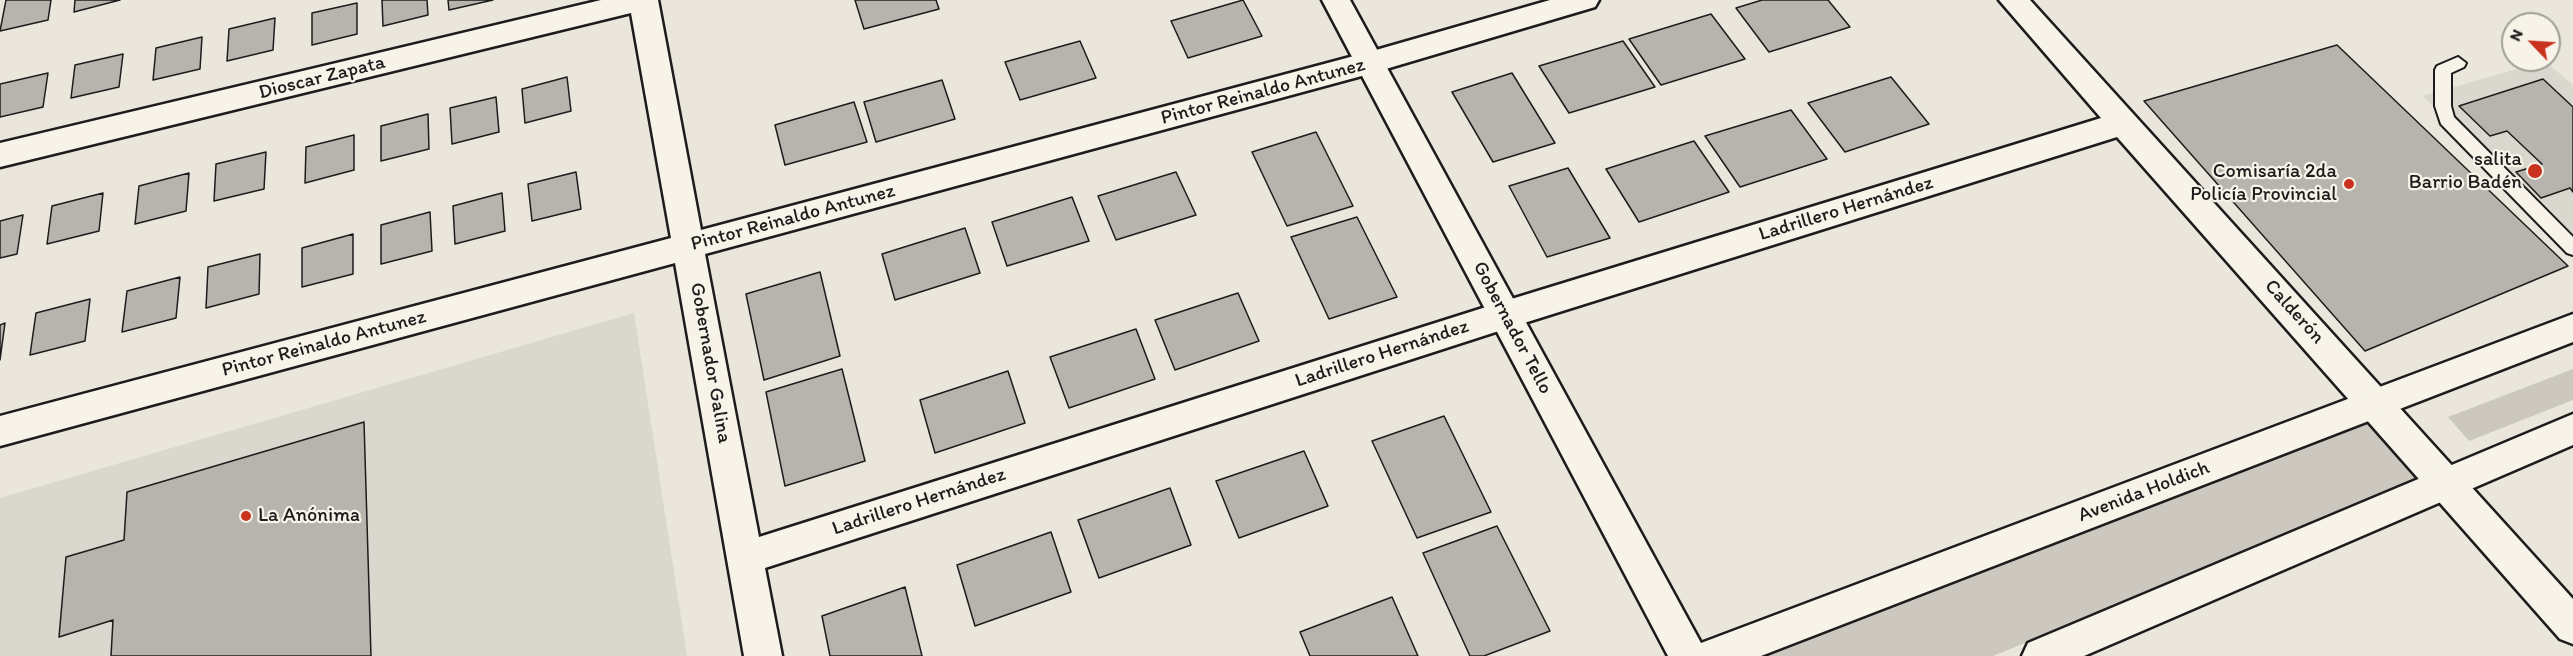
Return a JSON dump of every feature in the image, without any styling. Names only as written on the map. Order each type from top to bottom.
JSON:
[{"type":"street","name":"Dioscar Zapata","points":[[0,155],[643,0]]},
{"type":"street","name":"Gobernador Galina","points":[[643,0],[763,656]]},
{"type":"street","name":"Gobernador Tello","points":[[1336,0],[1688,656]]},
{"type":"street","name":"Pintor Reinaldo Antunez","points":[[0,431],[1369,63],[1585,0]]},
{"type":"street","name":"Calderón","points":[[2013,0],[2377,404],[2446,485],[2573,626]]},
{"type":"street","name":"Ladrillero Hernández","points":[[745,558],[1505,315],[2124,123]]},
{"type":"street","name":"Avenida Holdich","points":[[1714,656],[2573,328]]},
{"type":"street","points":[[2041,656],[2573,429]]},
{"type":"lane","points":[[2458,63],[2443,70],[2443,106],[2448,120],[2573,248]]},
{"type":"shaded area","name":"salita Barrio Badén","points":[[2507,72],[2558,72],[2573,85],[2573,247],[2423,96]]},
{"type":"shaded area","points":[[634,313],[687,656],[0,656],[0,498]]},
{"type":"shaded area","points":[[2573,369],[2573,400],[2469,441],[2448,417]]},
{"type":"shaded area","points":[[2363,417],[2419,481],[1993,656],[1763,656]]},
{"type":"building","points":[[6,0],[51,0],[48,20],[0,31]]},
{"type":"building","points":[[75,0],[120,0],[74,12]]},
{"type":"building","points":[[382,0],[427,0],[428,15],[383,26]]},
{"type":"building","points":[[448,0],[493,0],[449,10]]},
{"type":"building","points":[[855,0],[936,0],[939,9],[864,29]]},
{"type":"building","points":[[1243,0],[1262,36],[1188,58],[1171,21]]},
{"type":"building","points":[[1762,0],[1828,0],[1850,27],[1769,52],[1736,8]]},
{"type":"building","points":[[357,3],[357,34],[312,45],[312,13]]},
{"type":"building","points":[[1711,14],[1745,59],[1661,85],[1629,39]]},
{"type":"building","points":[[275,18],[273,50],[227,61],[229,29]]},
{"type":"building","points":[[202,37],[200,69],[153,80],[156,48]]},
{"type":"building","points":[[1080,41],[1096,78],[1020,100],[1005,62]]},
{"type":"building","points":[[1623,41],[1655,87],[1569,113],[1539,66]]},
{"type":"building","name":"Comisaría 2da Policía Provincial","points":[[2337,45],[2568,266],[2365,351],[2144,101]]},
{"type":"building","points":[[123,54],[119,87],[71,98],[75,65]]},
{"type":"building","points":[[48,73],[43,107],[0,117],[0,84]]},
{"type":"building","points":[[1512,73],[1555,143],[1493,162],[1452,92]]},
{"type":"building","points":[[567,77],[571,111],[525,123],[522,89]]},
{"type":"building","points":[[1891,77],[1929,124],[1845,152],[1808,103]]},
{"type":"building","points":[[2543,79],[2573,107],[2573,192],[2570,188],[2541,198],[2516,172],[2542,164],[2507,131],[2490,136],[2459,106]]},
{"type":"building","points":[[942,80],[955,119],[876,142],[864,102]]},
{"type":"building","points":[[496,97],[499,132],[452,144],[450,108]]},
{"type":"building","points":[[854,102],[867,142],[785,165],[775,125]]},
{"type":"building","points":[[1791,110],[1827,159],[1740,187],[1705,136]]},
{"type":"building","points":[[428,114],[429,149],[381,161],[381,126]]},
{"type":"building","points":[[1316,132],[1353,206],[1287,226],[1252,152]]},
{"type":"building","points":[[354,135],[354,170],[305,183],[306,147]]},
{"type":"building","points":[[1694,141],[1729,192],[1639,222],[1606,169]]},
{"type":"building","points":[[266,152],[264,189],[214,201],[216,164]]},
{"type":"building","points":[[1568,168],[1610,238],[1547,257],[1509,186]]},
{"type":"building","points":[[576,172],[581,209],[532,221],[528,184]]},
{"type":"building","points":[[1176,172],[1196,215],[1116,240],[1098,196]]},
{"type":"building","points":[[189,173],[186,211],[135,224],[139,186]]},
{"type":"building","points":[[103,193],[99,231],[47,244],[52,206]]},
{"type":"building","points":[[502,193],[505,231],[455,244],[453,206]]},
{"type":"building","points":[[1072,197],[1089,241],[1007,266],[992,222]]},
{"type":"building","points":[[430,212],[432,251],[381,264],[381,225]]},
{"type":"building","points":[[23,215],[17,254],[0,258],[0,221]]},
{"type":"building","points":[[1357,217],[1397,297],[1329,319],[1291,237]]},
{"type":"building","points":[[965,228],[980,273],[895,300],[882,254]]},
{"type":"building","points":[[353,234],[353,274],[302,287],[302,248]]},
{"type":"building","points":[[260,254],[259,294],[206,308],[208,267]]},
{"type":"building","points":[[820,272],[840,356],[764,380],[746,294]]},
{"type":"building","points":[[180,277],[176,318],[122,332],[127,291]]},
{"type":"building","points":[[1238,293],[1259,341],[1175,370],[1155,320]]},
{"type":"building","points":[[90,299],[85,341],[30,355],[36,313]]},
{"type":"building","points":[[5,323],[0,360],[0,325]]},
{"type":"building","points":[[1136,329],[1155,379],[1069,408],[1050,357]]},
{"type":"building","points":[[842,369],[865,461],[785,486],[766,392]]},
{"type":"building","points":[[1008,371],[1025,423],[935,453],[920,400]]},
{"type":"building","points":[[1444,416],[1491,512],[1417,538],[1372,441]]},
{"type":"building","name":"La Anónima","points":[[364,422],[371,656],[111,656],[113,620],[59,637],[66,557],[124,540],[127,492]]},
{"type":"building","points":[[1304,451],[1328,506],[1239,538],[1216,481]]},
{"type":"building","points":[[1170,488],[1191,545],[1099,578],[1078,520]]},
{"type":"building","points":[[1497,526],[1550,631],[1484,656],[1470,656],[1423,553]]},
{"type":"building","points":[[1051,532],[1071,592],[975,626],[957,565]]},
{"type":"building","points":[[905,587],[922,656],[830,656],[822,616]]},
{"type":"building","points":[[1392,597],[1418,656],[1310,656],[1300,632]]},
{"type":"place","name":"salita Barrio Badén","points":[[2535,171]]},
{"type":"place","name":"Comisaría 2da Policía Provincial","points":[[2349,184]]},
{"type":"place","name":"La Anónima","points":[[246,516]]}]
